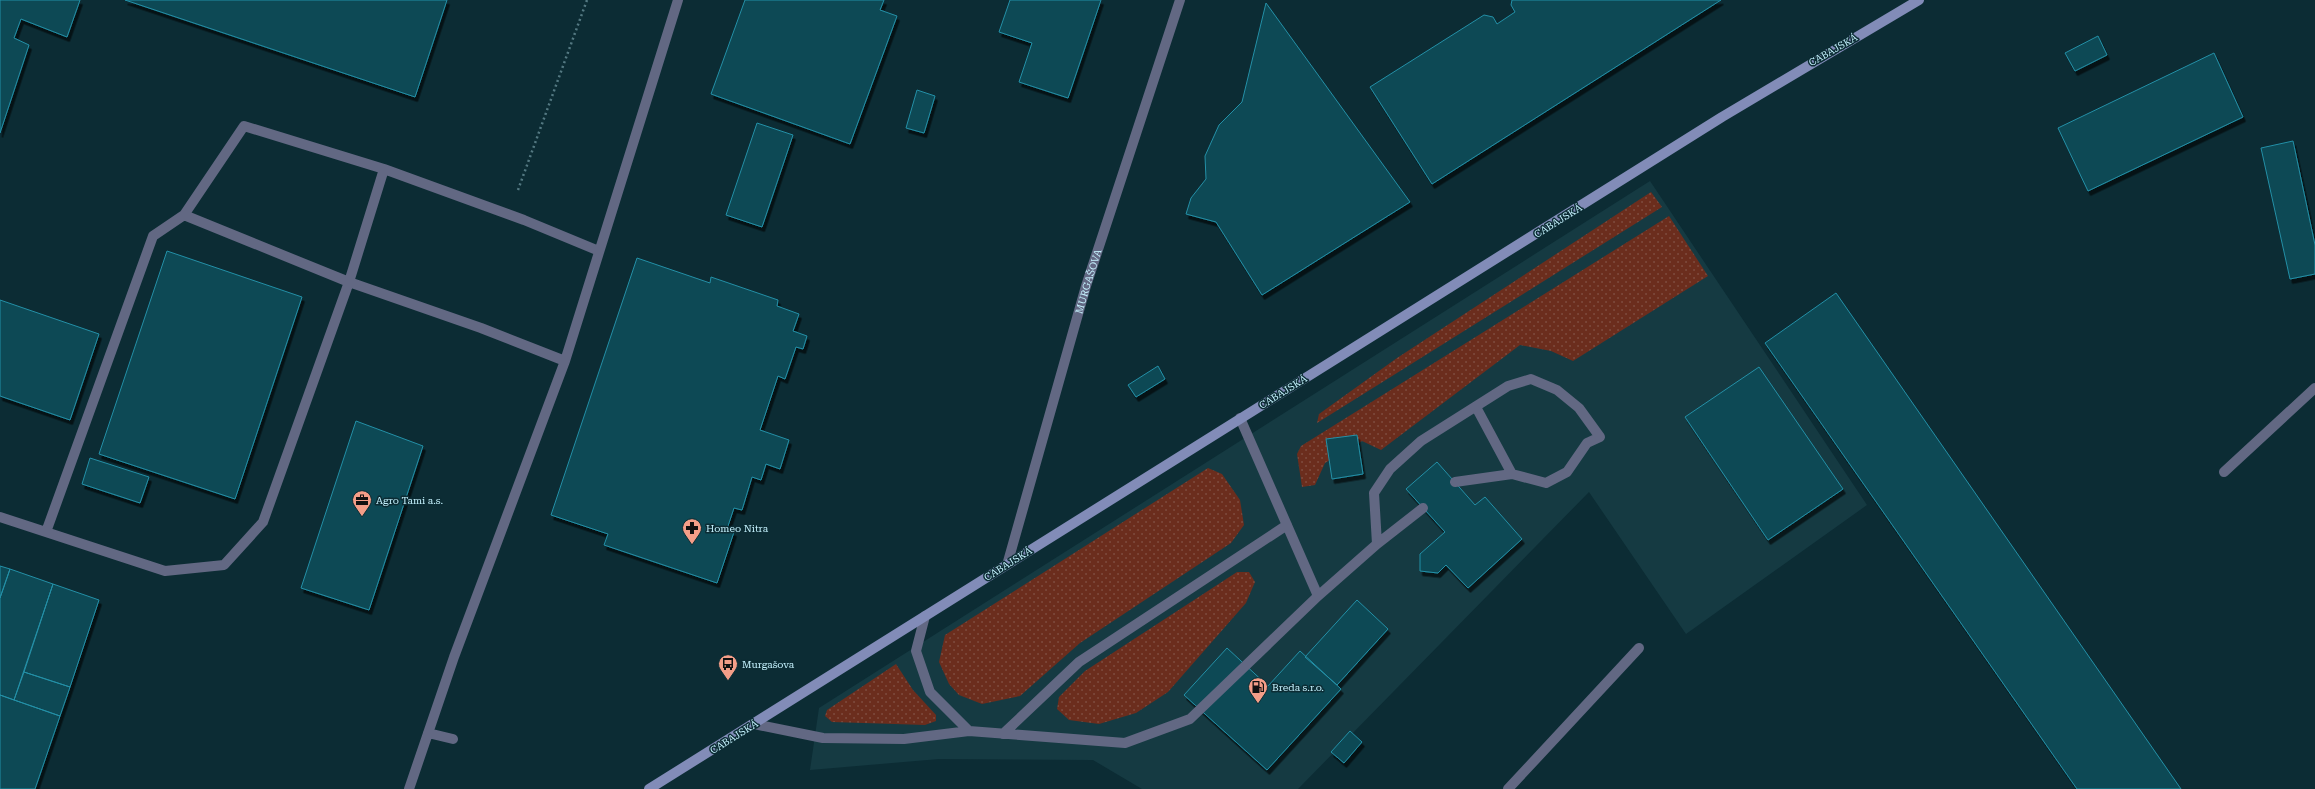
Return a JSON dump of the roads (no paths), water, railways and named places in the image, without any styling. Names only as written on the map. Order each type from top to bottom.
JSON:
[{"type":"main road","name":"CABAJSKÁ","points":[[649,789],[1735,109],[1919,0]]},
{"type":"street","points":[[409,789],[454,657],[565,361],[678,0]]},
{"type":"street","name":"MURGAŠOVA","points":[[1007,565],[1086,286],[1180,0]]},
{"type":"street","points":[[46,532],[152,236],[184,215],[244,126],[384,169],[509,215],[599,251]]},
{"type":"street","points":[[0,517],[165,571],[224,565],[263,522],[349,282],[384,169]]},
{"type":"street","points":[[184,215],[349,282],[481,328],[565,361]]},
{"type":"street","points":[[1377,544],[1374,493],[1390,469],[1421,442],[1508,386],[1531,379],[1557,390],[1580,408],[1600,437],[1587,443],[1567,472],[1546,483],[1512,474],[1455,482]]},
{"type":"street","points":[[2224,472],[2315,388]]},
{"type":"street","points":[[1476,408],[1512,474]]},
{"type":"street","points":[[1240,418],[1318,596]]},
{"type":"street","points":[[754,724],[823,738],[904,739],[969,731],[1125,743],[1190,719],[1318,596],[1377,544],[1423,508]]},
{"type":"street","points":[[1004,734],[1079,662],[1287,525]]},
{"type":"street","points":[[925,616],[916,651],[930,692],[969,731]]},
{"type":"street","points":[[1508,789],[1639,648]]},
{"type":"street","points":[[428,733],[453,739]]},
{"type":"place","name":"Agro Tami a.s.","points":[[362,517]]},
{"type":"place","name":"Homeo Nitra","points":[[692,545]]},
{"type":"place","name":"Murgašova","points":[[728,681]]},
{"type":"place","name":"Breda s.r.o.","points":[[1258,704]]}]
